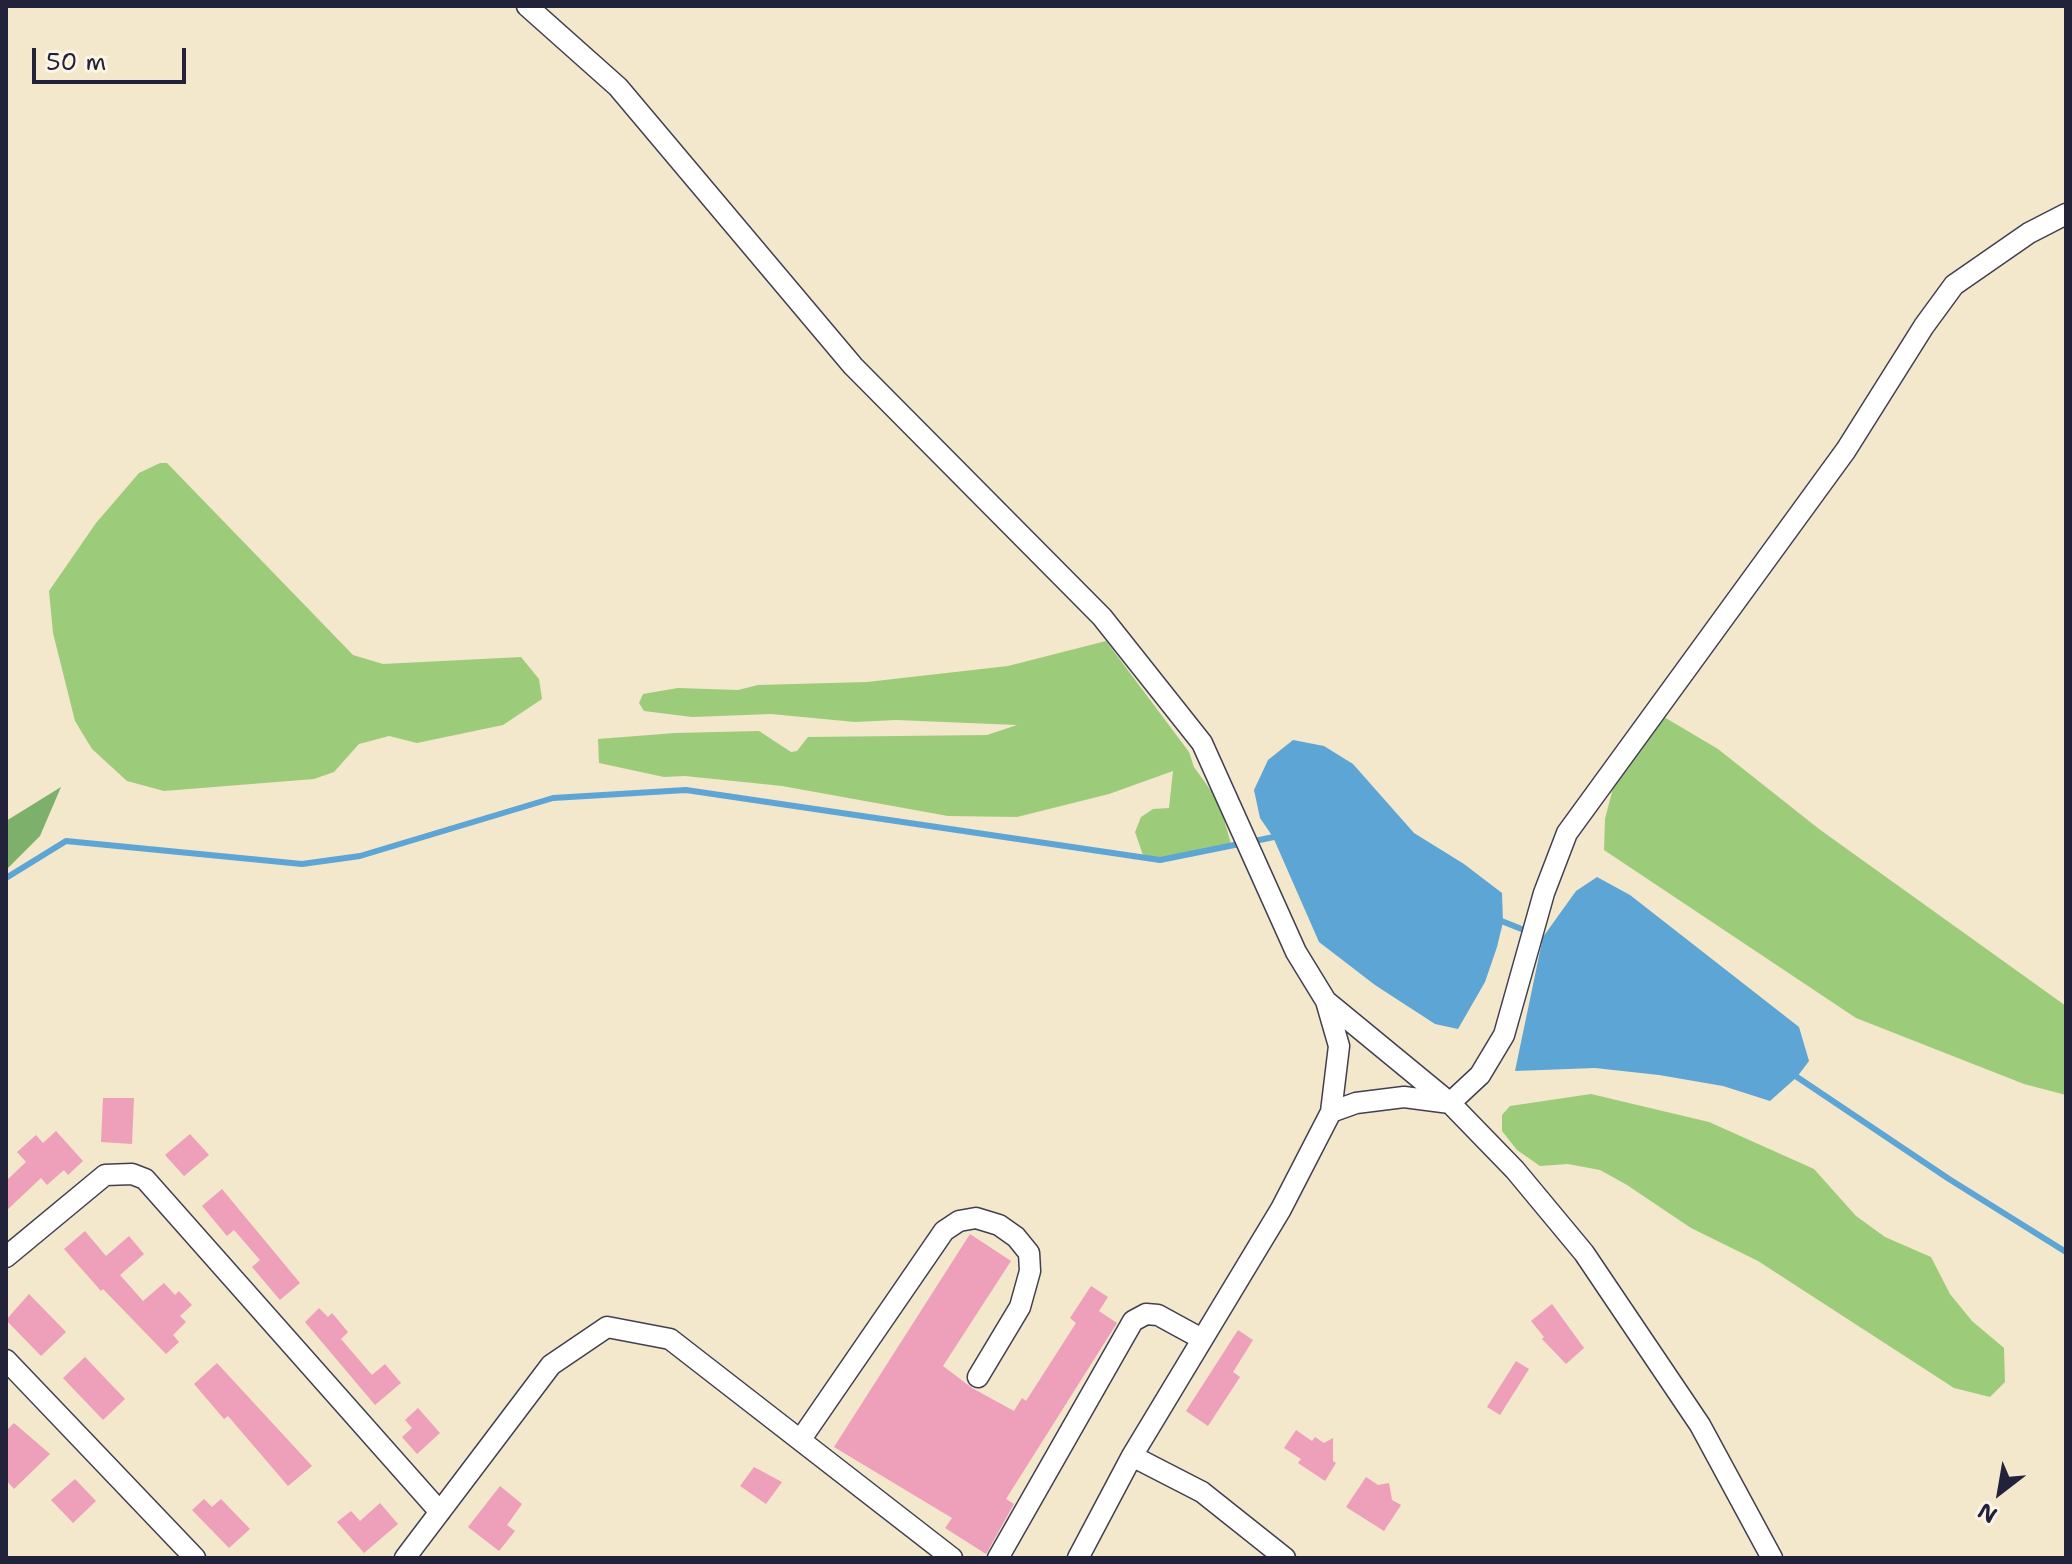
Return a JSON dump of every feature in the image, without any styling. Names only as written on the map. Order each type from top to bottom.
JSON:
[{"type":"street","points":[[527,6],[618,87],[853,366],[1102,617],[1202,743],[1283,925],[1326,1001],[1339,1046],[1331,1112],[1281,1209],[1132,1456],[1078,1558]]},
{"type":"street","points":[[1450,1103],[1480,1075],[1504,1035],[1544,893],[1567,833],[1846,450],[1924,326],[1954,285],[2029,233],[2066,214]]},
{"type":"street","points":[[1326,1001],[1450,1103],[1515,1170],[1584,1253],[1700,1425],[1772,1558]]},
{"type":"street","points":[[1331,1112],[1356,1103],[1404,1097],[1450,1103]]},
{"type":"street","points":[[6,1257],[105,1175],[132,1174],[145,1179],[440,1512]]},
{"type":"street","points":[[801,1439],[944,1231],[959,1221],[976,1218],[999,1225],[1016,1237],[1029,1253],[1030,1271],[1020,1307],[978,1377]]},
{"type":"street","points":[[998,1558],[1133,1321],[1146,1314],[1158,1315],[1202,1339]]},
{"type":"street","points":[[405,1558],[551,1365],[607,1327],[670,1339],[952,1558]]},
{"type":"street","points":[[6,1360],[195,1558]]},
{"type":"street","points":[[1132,1456],[1202,1492],[1285,1558]]},
{"type":"green space","points":[[167,463],[353,655],[383,664],[521,657],[539,679],[542,699],[503,725],[417,743],[389,736],[359,744],[334,772],[314,779],[164,791],[127,781],[92,749],[75,721],[53,633],[49,591],[96,523],[139,473]]},
{"type":"green space","points":[[1106,641],[1189,752],[1194,767],[1219,802],[1231,844],[1190,857],[1144,858],[1135,832],[1141,817],[1153,809],[1169,808],[1173,771],[1109,794],[1017,817],[948,816],[782,786],[685,776],[664,777],[599,763],[598,739],[675,733],[759,731],[791,752],[797,751],[808,737],[987,735],[1017,725],[896,720],[855,722],[771,714],[692,717],[644,711],[639,703],[643,694],[678,688],[738,690],[758,685],[867,682],[1008,666]]},
{"type":"green space","points":[[1664,717],[1718,749],[1819,829],[2066,1006],[2066,1095],[2024,1084],[1856,1018],[1604,850],[1605,819],[1615,780]]},
{"type":"green space","points":[[61,787],[40,836],[6,870],[6,821]]},
{"type":"green space","points":[[1591,1094],[1709,1122],[1814,1169],[1856,1216],[1885,1237],[1931,1257],[1950,1294],[1972,1321],[2004,1348],[2005,1382],[1990,1397],[1954,1388],[1758,1261],[1691,1228],[1627,1185],[1600,1170],[1568,1164],[1540,1166],[1517,1150],[1502,1131],[1502,1115],[1510,1106]]},
{"type":"water","points":[[1293,740],[1324,746],[1353,764],[1414,833],[1464,864],[1502,893],[1503,922],[1497,947],[1485,982],[1458,1029],[1435,1024],[1375,985],[1319,942],[1273,837],[1260,818],[1254,790],[1268,760]]},
{"type":"water","points":[[1597,877],[1630,895],[1799,1027],[1809,1061],[1797,1077],[1770,1101],[1723,1086],[1659,1075],[1595,1068],[1515,1071],[1543,937],[1576,891]]},
{"type":"building","points":[[103,1098],[134,1098],[132,1144],[101,1142]]},
{"type":"building","points":[[56,1131],[83,1161],[68,1175],[64,1170],[47,1185],[41,1178],[6,1211],[6,1181],[26,1162],[17,1152],[36,1135],[43,1143]]},
{"type":"building","points":[[190,1134],[209,1155],[184,1176],[165,1155]]},
{"type":"building","points":[[222,1189],[300,1283],[280,1300],[252,1267],[260,1260],[234,1230],[227,1236],[202,1206]]},
{"type":"building","points":[[85,1231],[106,1256],[129,1236],[144,1254],[120,1275],[143,1301],[164,1283],[175,1295],[179,1291],[192,1305],[180,1316],[186,1322],[173,1335],[179,1342],[166,1354],[103,1289],[101,1291],[64,1249]]},
{"type":"building","points":[[970,1234],[1011,1261],[943,1366],[972,1388],[1014,1411],[1022,1398],[1026,1401],[1076,1323],[1070,1318],[1091,1286],[1108,1297],[1099,1311],[1117,1323],[1006,1499],[1014,1504],[986,1554],[945,1528],[952,1518],[834,1447]]},
{"type":"building","points":[[29,1294],[66,1332],[41,1356],[6,1320]]},
{"type":"building","points":[[1552,1304],[1584,1348],[1566,1364],[1542,1339],[1544,1337],[1531,1321]]},
{"type":"building","points":[[319,1308],[328,1317],[332,1313],[348,1332],[341,1339],[372,1375],[385,1364],[401,1383],[375,1405],[305,1322]]},
{"type":"building","points":[[1238,1330],[1253,1340],[1233,1372],[1240,1377],[1208,1426],[1186,1411]]},
{"type":"building","points":[[85,1357],[125,1399],[103,1420],[63,1378]]},
{"type":"building","points":[[1516,1361],[1529,1369],[1500,1415],[1487,1407]]},
{"type":"building","points":[[217,1363],[312,1466],[288,1486],[228,1416],[224,1419],[194,1384]]},
{"type":"building","points":[[418,1408],[440,1433],[417,1454],[402,1437],[412,1428],[405,1420]]},
{"type":"building","points":[[14,1423],[50,1454],[14,1489],[6,1480],[6,1431]]},
{"type":"building","points":[[1296,1430],[1312,1441],[1315,1437],[1324,1443],[1333,1438],[1333,1461],[1336,1463],[1325,1481],[1298,1463],[1301,1459],[1284,1448]]},
{"type":"building","points":[[754,1467],[782,1482],[766,1504],[740,1486]]},
{"type":"building","points":[[1366,1477],[1378,1485],[1389,1483],[1392,1500],[1401,1505],[1384,1531],[1346,1507]]},
{"type":"building","points":[[75,1479],[96,1501],[73,1523],[51,1500]]},
{"type":"building","points":[[500,1486],[522,1504],[507,1525],[515,1531],[499,1551],[468,1527]]},
{"type":"building","points":[[204,1499],[212,1507],[221,1499],[250,1529],[229,1548],[192,1510]]},
{"type":"building","points":[[380,1503],[398,1524],[364,1553],[337,1522],[351,1511],[360,1521]]},
{"type":"waterway","points":[[6,878],[66,841],[302,864],[360,856],[553,798],[686,790],[1160,860],[1279,836]]},
{"type":"waterway","points":[[1499,920],[1529,932]]},
{"type":"waterway","points":[[1791,1073],[1949,1179],[2066,1252]]}]
